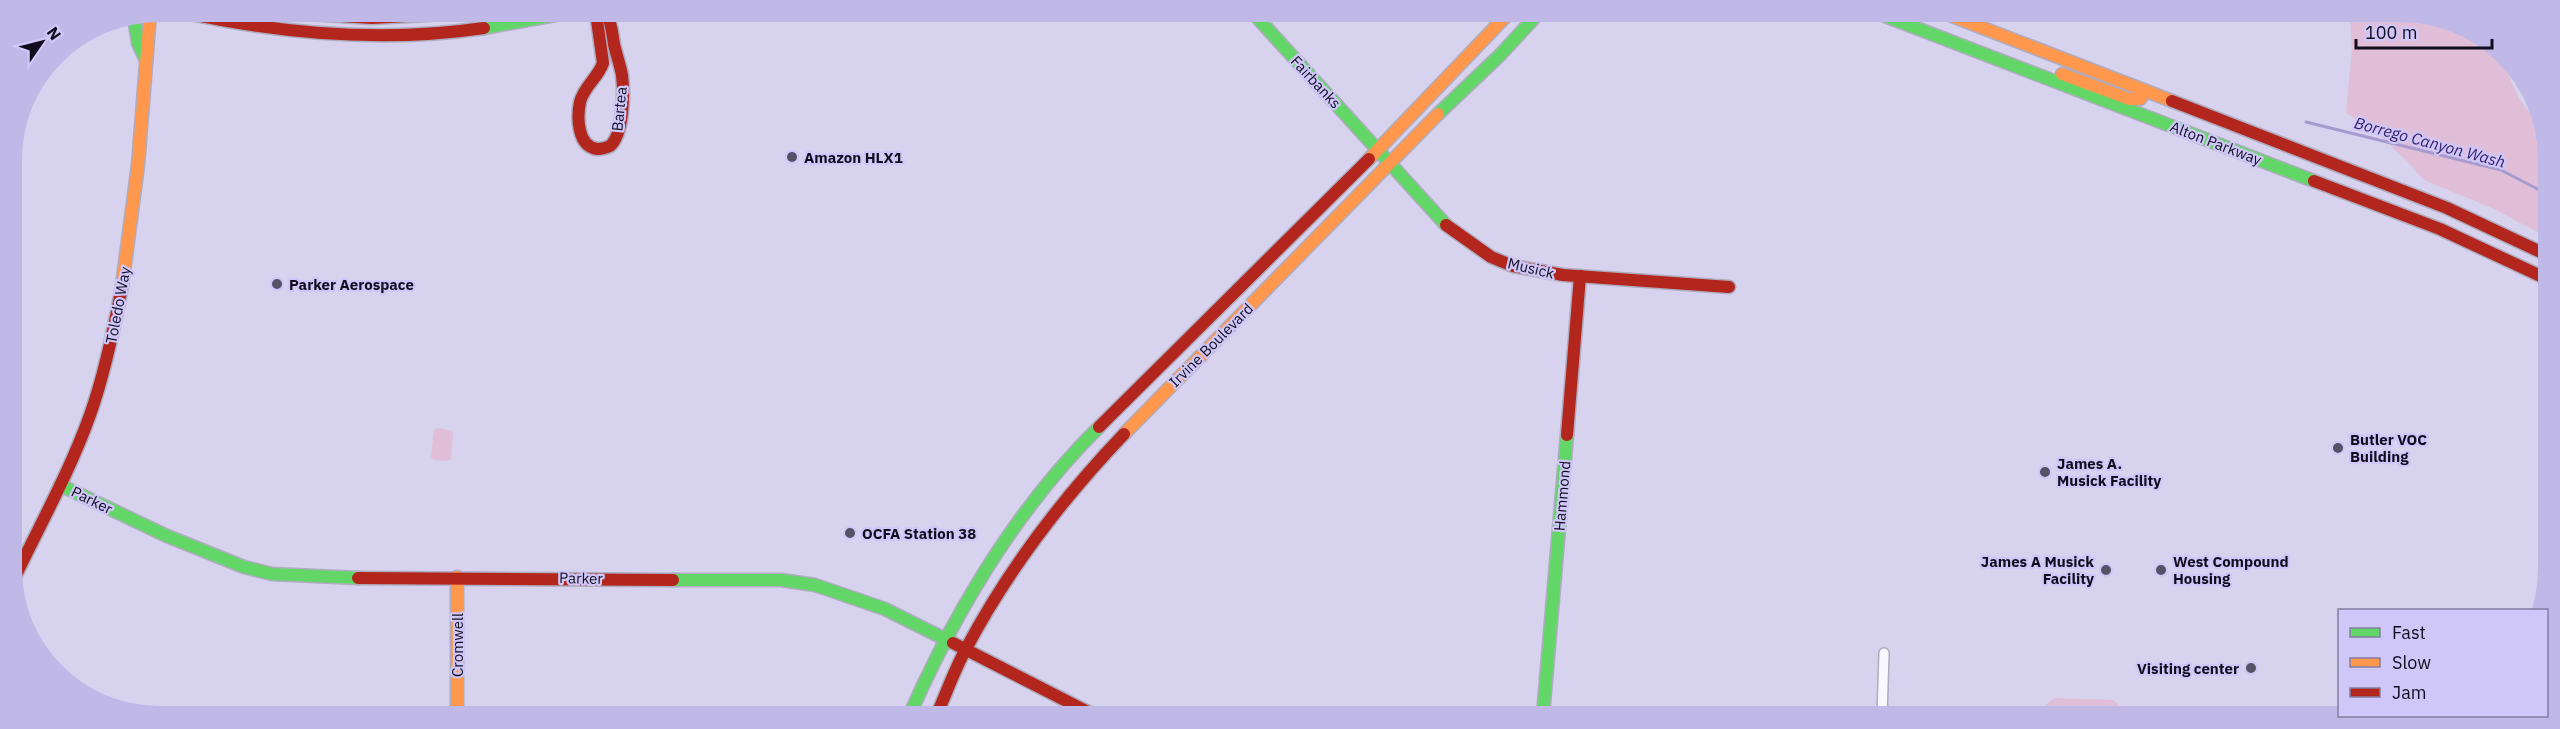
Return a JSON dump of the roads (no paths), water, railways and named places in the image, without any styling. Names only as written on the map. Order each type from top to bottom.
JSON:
[{"type":"main road","points":[[230,22],[275,31],[365,37],[469,31],[528,22]]},
{"type":"main road","name":"Bartea","points":[[594,22],[603,60],[601,69],[580,100],[578,119],[580,135],[585,142],[592,147],[606,148],[613,144],[619,131],[623,87],[620,64],[608,22]]},
{"type":"main road","name":"Fairbanks","points":[[1261,22],[1378,150]]},
{"type":"main road","name":"Irvine Boulevard","points":[[914,706],[945,638],[1022,518],[1074,453],[1378,150],[1500,22]]},
{"type":"main road","name":"Irvine Boulevard","points":[[941,706],[966,648],[1030,544],[1097,462],[1530,22]]},
{"type":"main road","name":"Alton Parkway","points":[[1901,22],[2440,229],[2538,275]]},
{"type":"main road","name":"Alton Parkway","points":[[1968,22],[2447,208],[2538,251]]},
{"type":"main road","name":"Toledo Way","points":[[22,563],[60,485],[90,414],[121,304],[129,245],[149,23]]},
{"type":"main road","points":[[135,25],[138,43],[146,60]]},
{"type":"main road","points":[[2019,67],[2030,62],[2129,99],[2140,99],[2146,91]]},
{"type":"main road","name":"Musick","points":[[1378,150],[1447,226],[1491,257],[1513,266],[1580,276],[1729,287]]},
{"type":"main road","name":"Hammond","points":[[1544,706],[1580,276]]},
{"type":"main road","name":"Parker","points":[[60,485],[167,536],[244,567],[272,574],[321,578],[457,577],[792,581],[815,585],[856,597],[945,638],[1077,706]]},
{"type":"main road","name":"Cromwell","points":[[457,577],[457,706]]},
{"type":"street","points":[[1882,706],[1884,653]]},
{"type":"waterway","name":"Borrego Canyon Wash","points":[[2306,122],[2501,170],[2538,189]]},
{"type":"place","name":"Amazon HLX1","points":[[792,157]]},
{"type":"place","name":"Parker Aerospace","points":[[277,284]]},
{"type":"place","name":"Butler VOC Building","points":[[2338,448]]},
{"type":"place","name":"James A. Musick Facility","points":[[2045,472]]},
{"type":"place","name":"OCFA Station 38","points":[[850,533]]},
{"type":"place","name":"James A Musick Facility","points":[[2106,570]]},
{"type":"place","name":"West Compound Housing","points":[[2161,570]]},
{"type":"place","name":"Visiting center","points":[[2251,668]]}]
